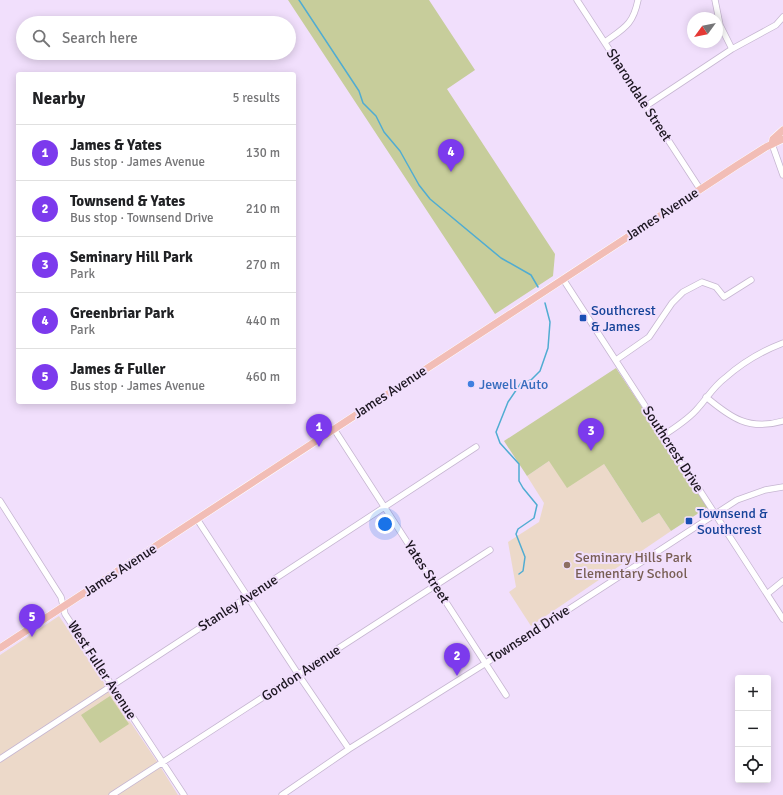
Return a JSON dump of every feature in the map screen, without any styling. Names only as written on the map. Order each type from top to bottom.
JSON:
[{"type":"main road","points":[[772,144],[773,139],[783,130]]},
{"type":"main road","name":"James Avenue","points":[[0,648],[700,189],[772,144],[783,139]]},
{"type":"street","name":"Sharondale Street","points":[[577,0],[700,189]]},
{"type":"street","points":[[605,42],[626,27],[631,21],[634,16],[638,0]]},
{"type":"street","points":[[715,0],[720,25],[732,49]]},
{"type":"street","points":[[646,106],[732,49],[776,25],[783,17]]},
{"type":"street","points":[[772,144],[783,175]]},
{"type":"street","name":"Southcrest Drive","points":[[563,279],[783,619]]},
{"type":"street","points":[[616,360],[649,337],[672,303],[683,292],[702,282],[716,287],[724,297],[752,280]]},
{"type":"street","points":[[664,435],[677,427],[697,409],[724,378],[742,364],[767,349],[783,343]]},
{"type":"street","points":[[706,397],[726,413],[742,422],[771,425],[783,422]]},
{"type":"street","name":"Yates Street","points":[[334,428],[506,695]]},
{"type":"street","name":"Stanley Avenue","points":[[0,759],[476,447]]},
{"type":"street","name":"Townsend Drive","points":[[282,795],[349,749],[715,513],[737,500],[765,490],[783,487]]},
{"type":"street","name":"West Fuller Avenue","points":[[0,501],[61,597],[65,614],[184,795]]},
{"type":"street","points":[[198,519],[298,674],[349,749]]},
{"type":"street","name":"Gordon Avenue","points":[[112,795],[490,550]]},
{"type":"street","points":[[767,594],[783,581]]},
{"type":"shaded area","name":"Seminary Hills Park Elementary School","points":[[549,461],[604,464],[642,523],[659,513],[671,531],[531,626],[509,592],[516,587],[508,542],[539,522],[544,503],[527,476]]},
{"type":"shaded area","points":[[59,616],[178,795],[0,795],[0,655]]},
{"type":"green space","points":[[288,0],[429,0],[475,70],[447,89],[555,254],[553,276],[495,314]]},
{"type":"green space","points":[[616,368],[708,507],[671,531],[659,513],[642,523],[604,464],[567,488],[549,461],[527,476],[504,441]]},
{"type":"green space","points":[[110,696],[129,724],[100,743],[81,715]]},
{"type":"waterway","points":[[299,0],[359,91],[363,103],[376,116],[384,132],[400,151],[419,185],[430,199],[501,258],[531,275],[538,287]]},
{"type":"waterway","points":[[519,574],[523,571],[525,557],[516,534],[518,529],[534,518],[537,505],[519,481],[519,464],[500,443],[496,432],[508,402],[521,383],[531,380],[540,371],[548,348],[550,322],[545,303]]},
{"type":"place","name":"Greenbriar Park","points":[[451,172]]},
{"type":"place","name":"Southcrest & James","points":[[583,318]]},
{"type":"place","name":"Jewell Auto","points":[[471,384]]},
{"type":"place","name":"James & Yates","points":[[319,447]]},
{"type":"place","name":"Seminary Hill Park","points":[[591,451]]},
{"type":"place","name":"Townsend & Southcrest","points":[[689,521]]},
{"type":"place","name":"Seminary Hills Park Elementary School","points":[[567,565]]},
{"type":"place","name":"James & Fuller","points":[[32,637]]},
{"type":"place","name":"Townsend & Yates","points":[[457,676]]}]
